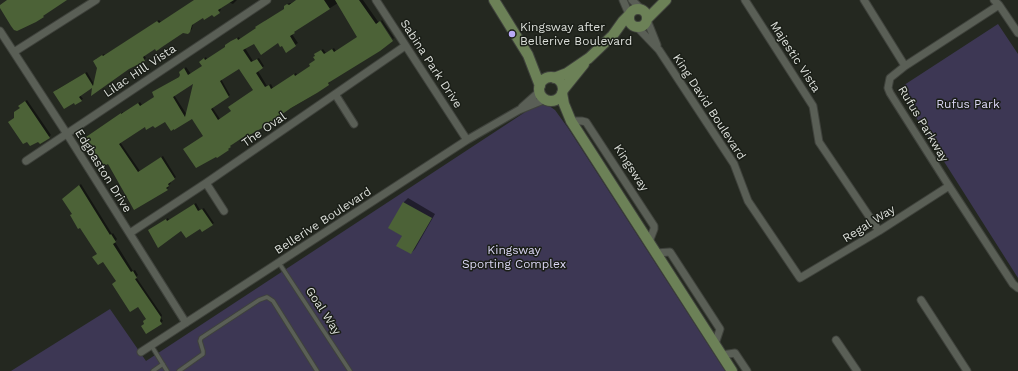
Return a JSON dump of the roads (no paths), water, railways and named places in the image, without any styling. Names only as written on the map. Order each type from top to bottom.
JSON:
[{"type":"main road","points":[[613,35],[643,25],[665,0]]},
{"type":"main road","points":[[547,100],[557,100],[589,58],[613,35],[634,9],[641,9],[665,0]]},
{"type":"main road","name":"Kingsway","points":[[495,1],[528,55],[542,96],[570,119]]},
{"type":"main road","points":[[641,9],[646,12],[647,20]]},
{"type":"main road","points":[[629,15],[630,23],[636,27]]},
{"type":"main road","name":"Kingsway","points":[[528,55],[553,78],[562,84],[564,104],[570,119],[732,371]]},
{"type":"main road","points":[[540,88],[546,79],[567,73],[589,58]]},
{"type":"street","points":[[14,52],[96,0]]},
{"type":"street","name":"Lilac Hill Vista","points":[[26,161],[267,0]]},
{"type":"street","name":"Sabina Park Drive","points":[[376,0],[467,140]]},
{"type":"street","points":[[624,0],[629,15]]},
{"type":"street","points":[[632,0],[641,9]]},
{"type":"street","name":"Majestic Vista","points":[[745,0],[813,106],[819,142],[879,231]]},
{"type":"street","points":[[864,0],[905,66]]},
{"type":"street","points":[[997,2],[1015,22],[1018,33]]},
{"type":"street","name":"Rufus Parkway","points":[[997,2],[905,66],[890,78],[888,88],[949,186],[1013,284],[1018,288]]},
{"type":"street","name":"King David Boulevard","points":[[647,20],[659,50],[734,164],[748,201],[800,278]]},
{"type":"street","name":"King David Boulevard","points":[[636,27],[659,50]]},
{"type":"street","name":"Edgbaston Drive","points":[[0,31],[186,322]]},
{"type":"street","name":"The Oval","points":[[130,233],[206,184],[405,46]]},
{"type":"street","name":"Bellerive Boulevard","points":[[519,110],[540,88]]},
{"type":"street","points":[[335,94],[354,124]]},
{"type":"street","name":"Bellerive Boulevard","points":[[141,352],[467,140],[519,110],[547,100]]},
{"type":"street","points":[[206,184],[224,211]]},
{"type":"street","name":"Regal Way","points":[[800,278],[879,231],[949,186]]},
{"type":"street","points":[[921,300],[967,371]]},
{"type":"street","points":[[836,340],[857,371]]},
{"type":"street","points":[[722,355],[735,354],[747,371]]},
{"type":"lane","name":"Goal Way","points":[[279,263],[350,371]]},
{"type":"lane","points":[[179,371],[203,354],[200,341],[201,338],[259,300],[267,297],[273,301],[317,371]]},
{"type":"lane","points":[[151,346],[167,371]]},
{"type":"lane","points":[[153,371],[163,364]]},
{"type":"place","name":"Kingsway after Bellerive Boulevard","points":[[512,34]]},
{"type":"park label","name":"Rufus Park","points":[[968,104]]},
{"type":"park label","name":"Kingsway Sporting Complex","points":[[514,257]]}]
